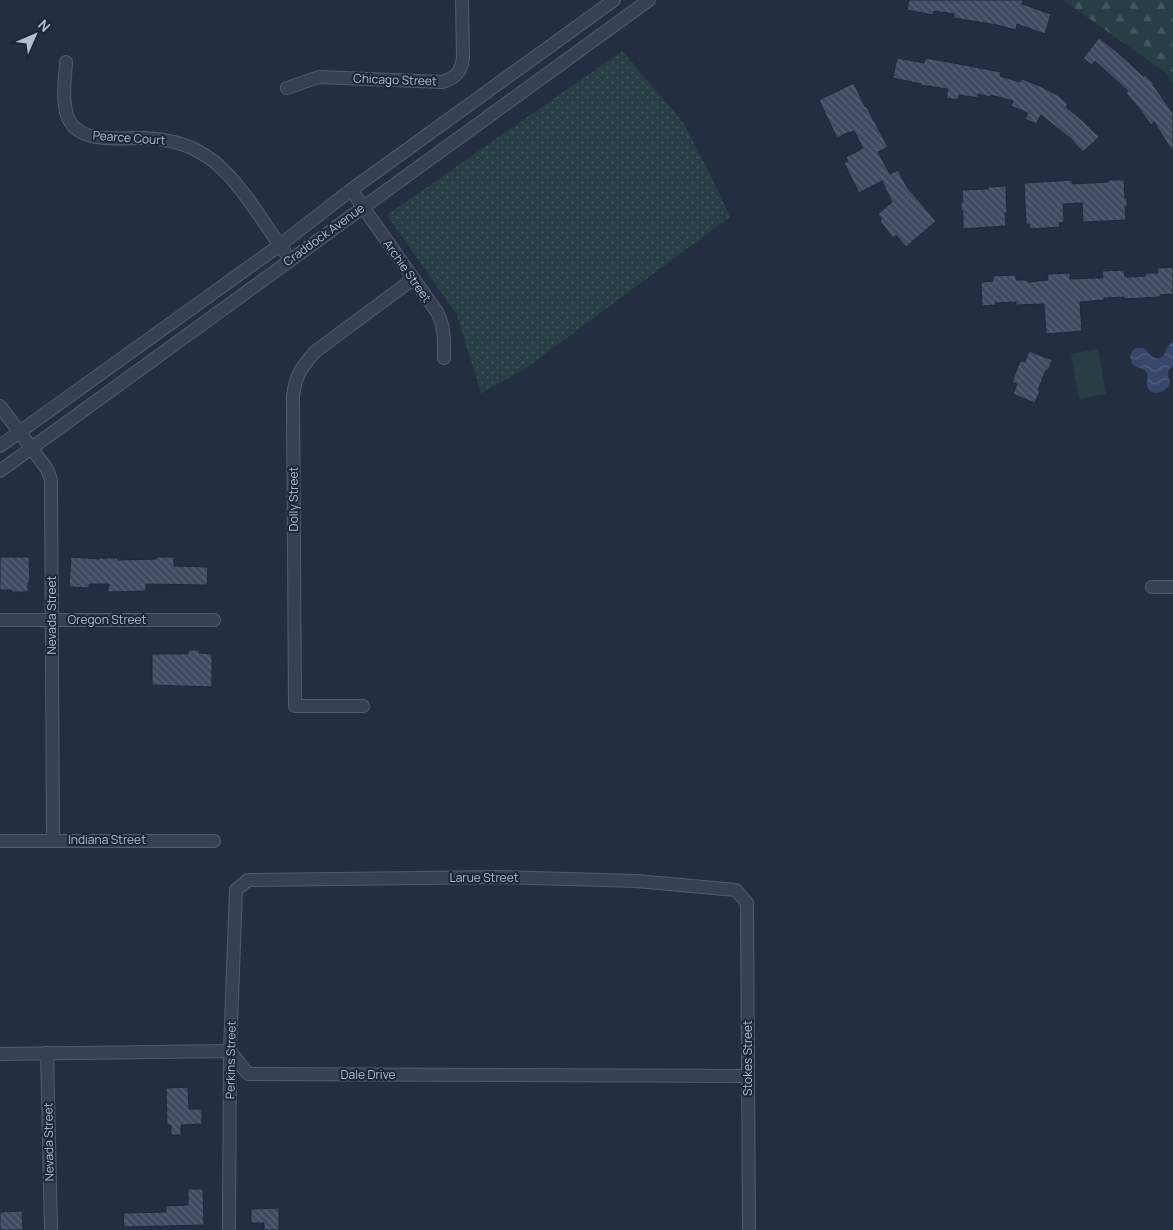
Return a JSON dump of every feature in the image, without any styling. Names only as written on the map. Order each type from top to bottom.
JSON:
[{"type":"street","name":"Chicago Street","points":[[288,88],[319,77],[442,82],[451,80],[462,67],[462,0]]},
{"type":"street","name":"Craddock Avenue","points":[[0,471],[649,0]]},
{"type":"street","name":"Craddock Avenue","points":[[0,446],[280,245],[351,190],[612,1]]},
{"type":"street","points":[[612,1],[624,18]]},
{"type":"street","name":"Pearce Court","points":[[66,62],[65,99],[67,116],[74,126],[84,134],[101,139],[144,138],[168,141],[194,149],[217,164],[238,186],[291,260]]},
{"type":"street","name":"Archie Street","points":[[351,190],[437,312],[441,320],[444,337],[444,358]]},
{"type":"street","name":"Dolly Street","points":[[363,706],[295,706],[293,397],[296,378],[311,356],[413,279]]},
{"type":"street","name":"Nevada Street","points":[[0,406],[47,469],[51,480],[53,840]]},
{"type":"street","points":[[1152,587],[1173,587]]},
{"type":"street","name":"Oregon Street","points":[[0,620],[214,620]]},
{"type":"street","name":"Indiana Street","points":[[0,841],[214,841]]},
{"type":"street","name":"Larue Street","points":[[236,890],[248,880],[501,877],[636,881],[736,890]]},
{"type":"street","name":"Perkins Street","points":[[229,1230],[230,1051],[236,890]]},
{"type":"street","name":"Stokes Street","points":[[736,890],[747,903],[749,1230]]},
{"type":"street","points":[[0,1054],[230,1051]]},
{"type":"street","name":"Dale Drive","points":[[230,1051],[248,1074],[748,1076]]},
{"type":"street","name":"Nevada Street","points":[[47,1054],[51,1230]]},
{"type":"green space","points":[[1063,0],[1173,0],[1173,84],[1166,73]]},
{"type":"green space","points":[[622,51],[682,121],[730,217],[522,371],[481,393],[457,315],[387,215]]},
{"type":"green space","points":[[1098,349],[1106,394],[1079,399],[1071,354]]},
{"type":"water","points":[[1173,342],[1173,367],[1169,369],[1168,374],[1170,384],[1162,391],[1152,392],[1147,386],[1147,373],[1133,365],[1130,358],[1131,354],[1136,348],[1143,348],[1151,356],[1158,359],[1164,355],[1168,346]]},
{"type":"building","points":[[909,0],[1023,0],[1022,4],[1051,14],[1045,34],[1017,24],[1016,30],[954,18],[954,14],[934,11],[933,15],[907,10]]},
{"type":"building","points":[[1099,38],[1154,84],[1173,113],[1173,152],[1154,122],[1151,125],[1126,93],[1128,91],[1095,61],[1092,65],[1083,58]]},
{"type":"building","points":[[897,58],[924,63],[925,58],[1001,72],[1000,76],[1020,82],[1022,79],[1059,96],[1068,104],[1066,107],[1099,137],[1083,152],[1070,138],[1041,115],[1036,124],[1025,119],[1028,113],[1011,106],[1013,101],[991,95],[990,97],[978,94],[978,98],[959,95],[958,100],[946,98],[948,89],[920,85],[893,78]]},
{"type":"building","points":[[854,83],[865,107],[888,147],[878,152],[890,174],[898,170],[907,187],[936,221],[906,247],[896,235],[893,238],[880,221],[882,219],[878,214],[892,202],[882,181],[859,193],[844,163],[848,161],[846,157],[863,148],[854,131],[837,138],[819,100]]},
{"type":"building","points":[[1072,180],[1072,184],[1124,180],[1125,198],[1127,198],[1127,207],[1125,207],[1126,220],[1083,222],[1082,203],[1063,204],[1064,222],[1059,223],[1060,227],[1030,229],[1029,224],[1026,224],[1024,183]]},
{"type":"building","points":[[1006,186],[1006,226],[963,229],[963,211],[961,211],[961,202],[963,202],[962,190]]},
{"type":"building","points":[[1173,267],[1173,294],[1160,295],[1160,297],[1104,298],[1104,300],[1080,302],[1082,331],[1046,334],[1044,304],[1016,305],[1016,302],[982,306],[981,282],[993,281],[993,276],[1016,275],[1016,280],[1027,280],[1028,282],[1048,280],[1048,274],[1070,273],[1070,279],[1103,278],[1102,271],[1124,270],[1125,277],[1146,276],[1146,273],[1158,273],[1157,268]]},
{"type":"building","points":[[1029,351],[1052,360],[1038,390],[1040,391],[1035,403],[1013,394],[1017,384],[1012,382],[1020,361],[1025,362]]},
{"type":"building","points":[[0,557],[29,557],[30,582],[28,582],[28,592],[0,590]]},
{"type":"building","points":[[71,557],[118,558],[118,560],[174,557],[174,566],[208,567],[207,585],[146,584],[146,591],[108,592],[109,584],[89,584],[89,588],[69,587]]},
{"type":"building","points":[[188,650],[199,650],[199,653],[212,654],[212,687],[152,685],[152,654],[188,654]]},
{"type":"building","points":[[188,1087],[189,1109],[202,1109],[202,1124],[181,1125],[181,1135],[171,1135],[171,1125],[167,1125],[166,1088]]},
{"type":"building","points":[[188,1189],[203,1189],[204,1225],[124,1227],[123,1213],[166,1212],[166,1206],[188,1205]]},
{"type":"building","points":[[279,1208],[279,1230],[264,1230],[264,1223],[251,1223],[251,1209]]},
{"type":"building","points":[[22,1211],[23,1230],[0,1230],[0,1212]]}]
